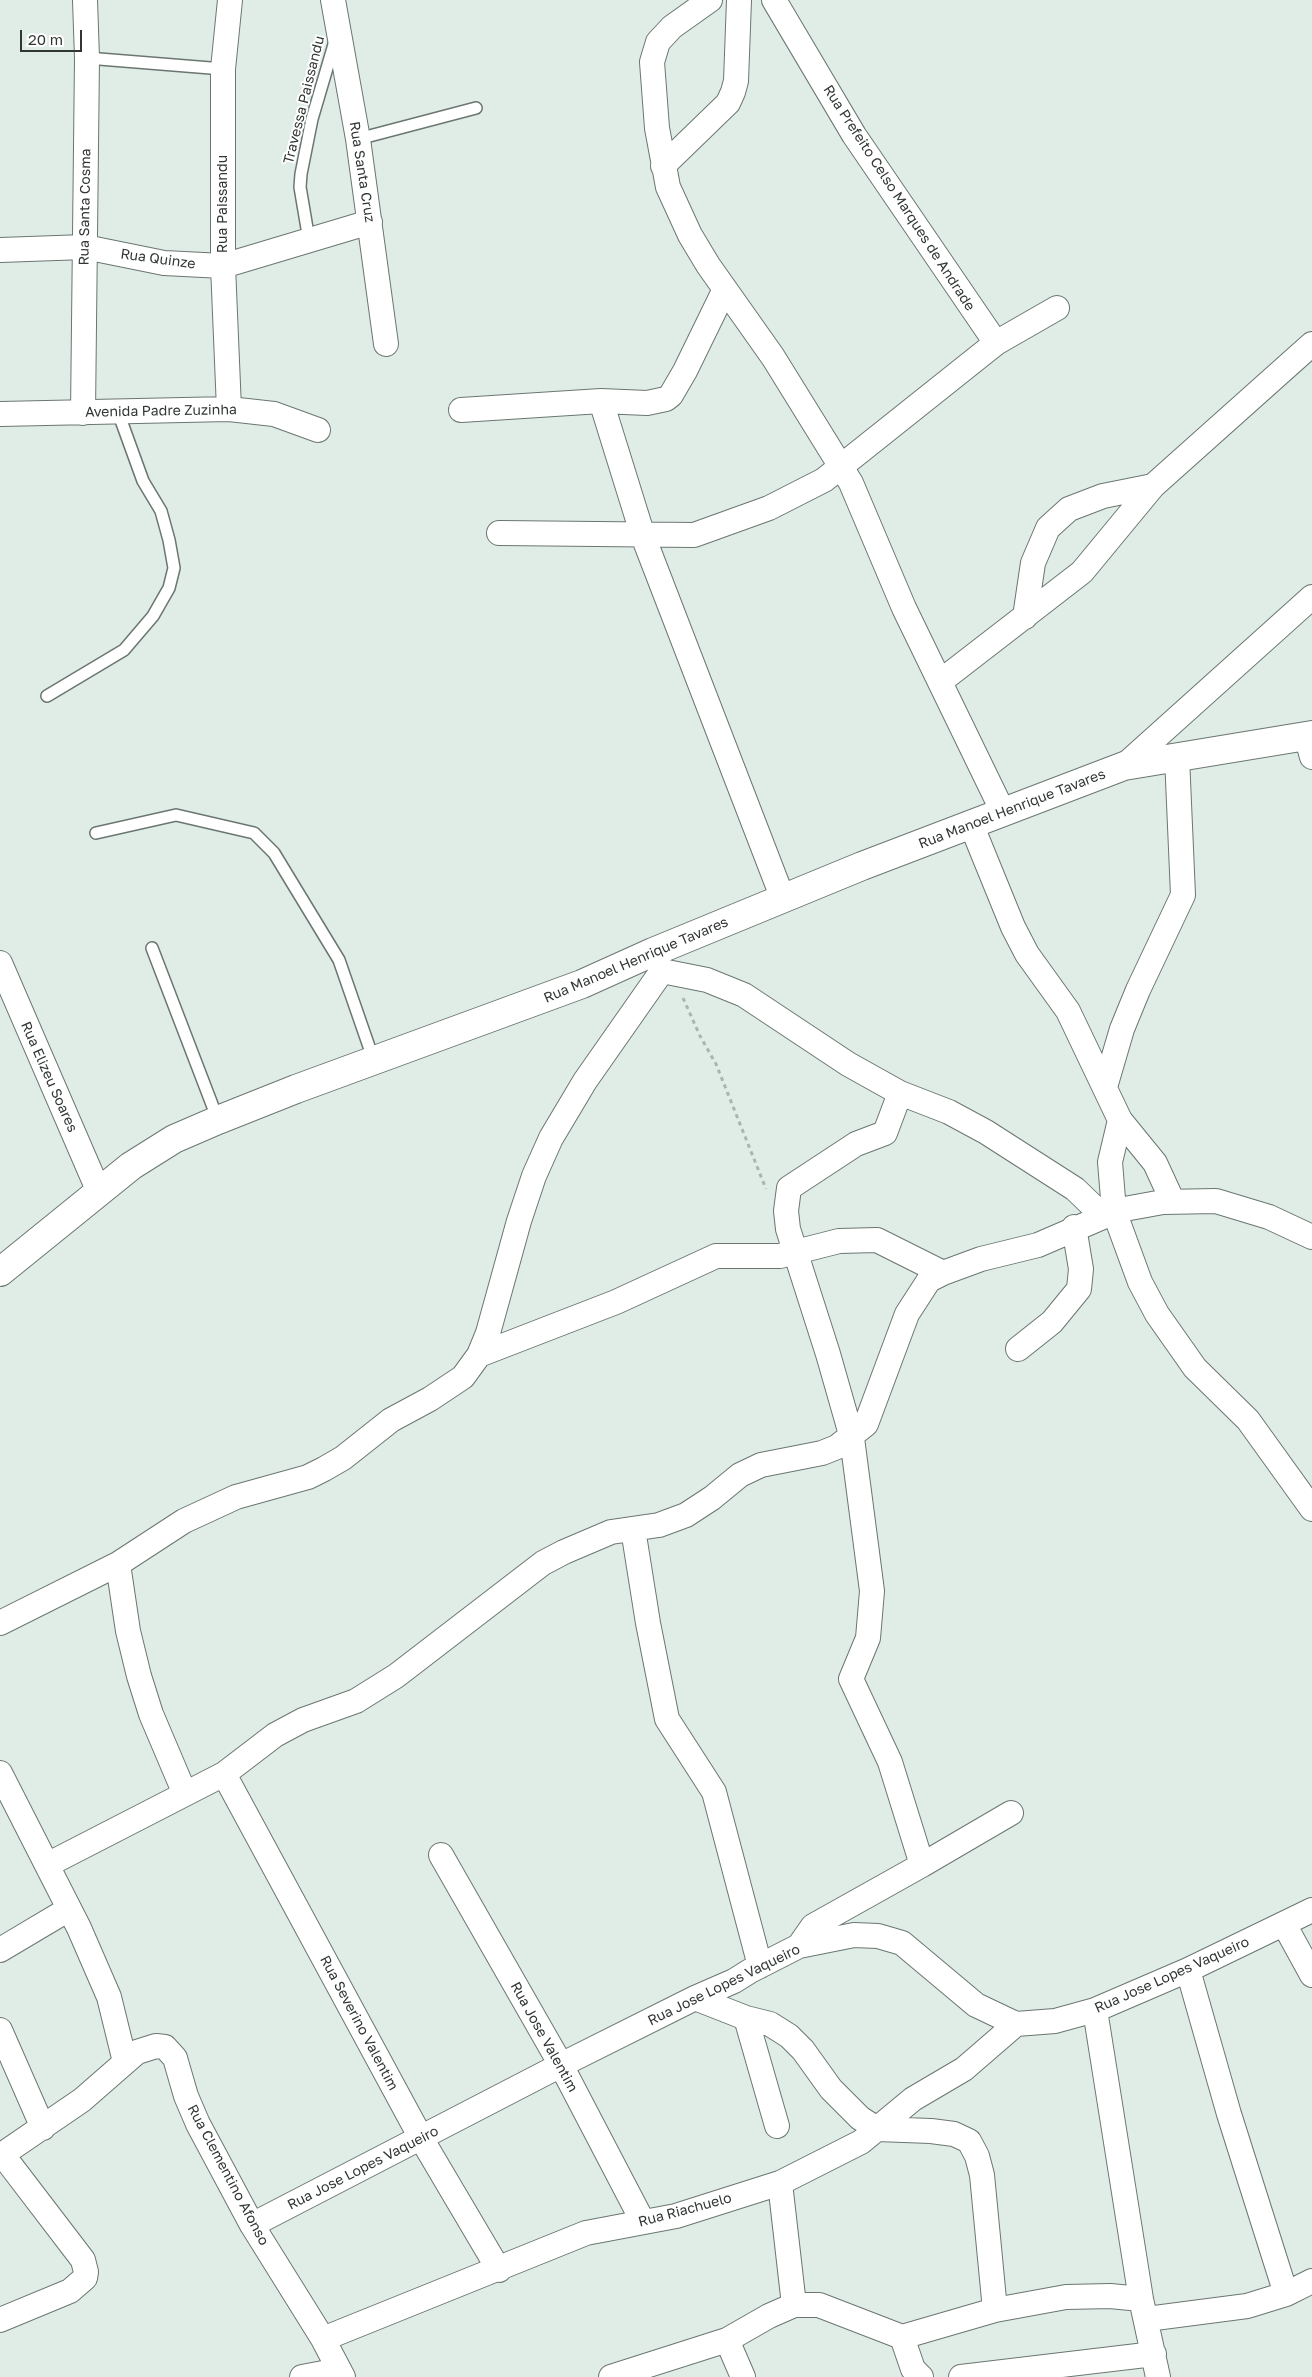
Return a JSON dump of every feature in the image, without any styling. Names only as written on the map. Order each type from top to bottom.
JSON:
[{"type":"street","name":"Rua Santa Cosma","points":[[82,413],[87,58],[85,0]]},
{"type":"street","name":"Rua Paissandu","points":[[229,408],[223,266],[223,69],[230,0]]},
{"type":"street","name":"Rua Santa Cruz","points":[[333,0],[358,139],[386,344]]},
{"type":"street","points":[[710,0],[672,27],[658,42],[652,62],[652,91],[668,187],[690,235],[772,357],[851,484],[904,608],[1003,812]]},
{"type":"street","points":[[663,166],[728,103],[736,81],[739,0]]},
{"type":"street","name":"Rua Prefeito Celso Marques de Andrade","points":[[774,0],[854,135],[996,343]]},
{"type":"street","name":"Rua Quinze","points":[[0,250],[85,247],[164,263],[223,266],[370,222]]},
{"type":"street","points":[[461,410],[601,401],[647,403],[660,401],[672,395],[686,371],[725,289]]},
{"type":"street","points":[[499,533],[643,536],[694,535],[800,494],[824,480],[996,343],[1057,308]]},
{"type":"street","points":[[941,681],[1082,572],[1153,486],[1312,344]]},
{"type":"street","points":[[601,401],[643,536],[783,899]]},
{"type":"street","name":"Avenida Padre Zuzinha","points":[[0,414],[229,408],[274,414],[318,430]]},
{"type":"street","points":[[1024,617],[1033,563],[1048,528],[1069,509],[1103,496],[1153,486]]},
{"type":"street","points":[[1124,766],[1312,596]]},
{"type":"street","name":"Rua Manoel Henrique Tavares","points":[[0,1272],[131,1166],[174,1139],[218,1120],[582,984],[662,965],[783,899],[971,824],[1124,766],[1177,757],[1310,742]]},
{"type":"street","points":[[1105,1087],[1122,1029],[1183,895],[1177,757]]},
{"type":"street","points":[[971,824],[1013,927],[1027,954],[1068,1011],[1120,1120],[1155,1163],[1173,1202]]},
{"type":"street","name":"Rua Elizeu Soares","points":[[0,962],[99,1192]]},
{"type":"street","points":[[0,1623],[118,1564],[167,1530],[236,1497],[308,1477],[324,1469],[343,1458],[391,1420],[463,1377],[479,1355],[488,1333],[534,1176],[551,1138],[585,1081],[662,965],[744,995],[848,1064],[900,1093],[949,1112],[1016,1150],[1108,1213]]},
{"type":"street","points":[[900,1093],[886,1133],[856,1144],[789,1188],[786,1211],[788,1229],[828,1354],[852,1438],[872,1591],[868,1638],[851,1679],[890,1762],[922,1864]]},
{"type":"street","points":[[1120,1120],[1110,1162],[1108,1213],[1140,1282],[1157,1314],[1195,1368],[1248,1420],[1312,1509]]},
{"type":"street","points":[[47,1865],[224,1774],[275,1734],[302,1720],[356,1701],[396,1676],[544,1563],[596,1537],[659,1525],[686,1515],[712,1498],[740,1475],[761,1465],[822,1453],[852,1438],[866,1424],[872,1411],[907,1314],[929,1280],[942,1273],[981,1259],[1038,1245],[1108,1213],[1173,1202],[1216,1201],[1269,1217],[1312,1237]]},
{"type":"street","points":[[1018,1349],[1052,1322],[1078,1289],[1081,1269],[1074,1227]]},
{"type":"street","points":[[479,1355],[616,1302],[716,1256],[780,1256],[839,1241],[877,1240],[942,1273]]},
{"type":"street","points":[[633,1529],[648,1623],[667,1718],[714,1792],[760,1966]]},
{"type":"street","points":[[118,1564],[128,1631],[139,1676],[151,1714],[186,1794]]},
{"type":"street","points":[[0,1773],[69,1909],[109,1997],[125,2062]]},
{"type":"street","name":"Rua Severino Valentim","points":[[224,1774],[421,2138],[499,2270]]},
{"type":"street","points":[[799,1946],[813,1926],[1011,1813]]},
{"type":"street","name":"Rua Jose Valentim","points":[[441,1855],[561,2065],[643,2222]]},
{"type":"street","points":[[0,1950],[69,1909]]},
{"type":"street","name":"Rua Jose Lopes Vaqueiro","points":[[252,2225],[561,2065],[695,1998],[734,1981],[799,1946],[854,1935],[878,1936],[902,1943],[976,2005],[1016,2024],[1054,2021],[1095,2010],[1188,1970],[1312,1910]]},
{"type":"street","points":[[1284,1924],[1312,1975]]},
{"type":"street","points":[[1188,1970],[1229,2114],[1286,2294]]},
{"type":"street","points":[[695,1998],[746,2018],[770,2024],[789,2036],[803,2050],[831,2089],[860,2118],[877,2129],[931,2131],[954,2134],[963,2137],[973,2147],[982,2175],[995,2310]]},
{"type":"street","points":[[1095,2010],[1144,2309],[1158,2377]]},
{"type":"street","points":[[746,2018],[777,2126]]},
{"type":"street","name":"Rua Riachuelo","points":[[323,2339],[499,2270],[586,2233],[676,2216],[780,2183],[846,2151],[877,2129],[913,2099],[964,2069],[1016,2024]]},
{"type":"street","points":[[0,2030],[43,2128]]},
{"type":"street","name":"Rua Clementino Afonso","points":[[1,2155],[82,2100],[137,2052],[156,2046],[166,2047],[171,2052],[198,2124],[252,2225],[323,2339],[341,2374]]},
{"type":"street","points":[[0,2320],[70,2291],[85,2278],[86,2272],[83,2260],[1,2155]]},
{"type":"street","points":[[780,2183],[794,2305]]},
{"type":"street","points":[[611,2377],[727,2340],[769,2316],[794,2305],[819,2306],[902,2337],[995,2310],[1066,2297],[1110,2296],[1144,2309],[1247,2306],[1286,2294],[1312,2282]]},
{"type":"street","points":[[902,2337],[914,2369],[922,2377]]},
{"type":"street","points":[[727,2340],[743,2377]]},
{"type":"street","points":[[961,2377],[1154,2354]]},
{"type":"street","points":[[302,2377],[341,2374]]},
{"type":"lane","name":"Travessa Paissandu","points":[[309,240],[300,187],[301,174],[312,119],[339,27]]},
{"type":"lane","points":[[87,58],[223,69]]},
{"type":"lane","points":[[358,139],[476,108]]},
{"type":"lane","points":[[47,696],[124,650],[153,616],[169,588],[174,568],[161,511],[143,481],[118,412]]},
{"type":"lane","points":[[96,833],[176,815],[254,833],[274,853],[339,960],[374,1061]]},
{"type":"lane","points":[[152,948],[218,1120]]},
{"type":"path","points":[[662,965],[716,1064],[768,1194],[786,1211]]}]
